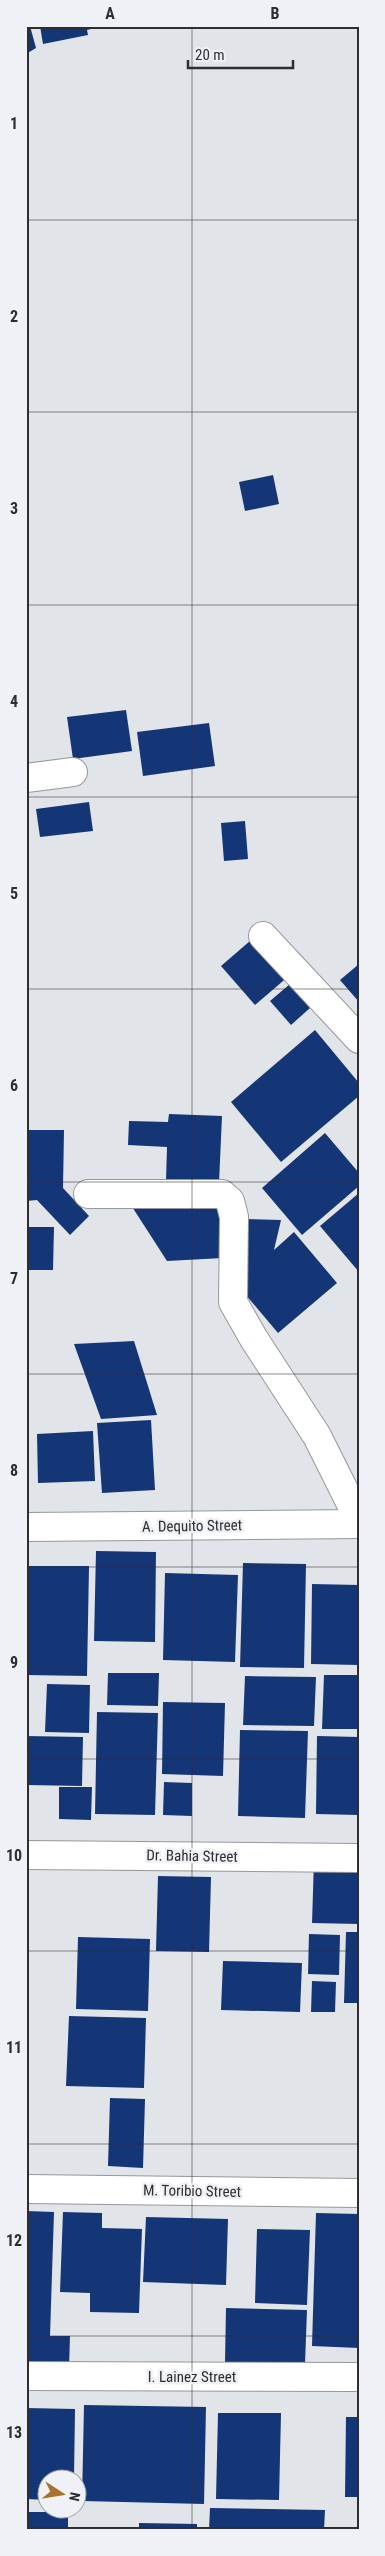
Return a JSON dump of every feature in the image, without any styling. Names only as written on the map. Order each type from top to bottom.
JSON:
[{"type":"street","points":[[26,778],[74,772]]},
{"type":"street","points":[[263,936],[359,1039]]},
{"type":"street","points":[[88,1194],[222,1194],[230,1201],[234,1217],[233,1302],[254,1339],[317,1436],[359,1522]]},
{"type":"street","name":"A. Dequito Street","points":[[26,1527],[359,1522]]},
{"type":"street","name":"Dr. Bahia Street","points":[[26,1855],[359,1858]]},
{"type":"street","name":"M. Toribio Street","points":[[26,2189],[359,2193]]},
{"type":"street","name":"I. Lainez Street","points":[[26,2376],[359,2377]]},
{"type":"building","points":[[26,26],[30,26],[36,48],[26,54]]},
{"type":"building","points":[[40,26],[99,27],[87,30],[88,35],[43,44]]},
{"type":"building","points":[[273,475],[279,504],[245,511],[239,482]]},
{"type":"building","points":[[126,710],[132,751],[73,759],[67,717]]},
{"type":"building","points":[[209,723],[215,766],[143,776],[137,732]]},
{"type":"building","points":[[89,802],[93,831],[40,837],[36,809]]},
{"type":"building","points":[[245,821],[248,859],[224,861],[221,823]]},
{"type":"building","points":[[257,935],[290,975],[255,1005],[221,966]]},
{"type":"building","points":[[359,964],[359,1002],[340,980]]},
{"type":"building","points":[[290,984],[310,1008],[291,1025],[270,1001]]},
{"type":"building","points":[[315,1030],[359,1083],[359,1096],[281,1162],[231,1102]]},
{"type":"building","points":[[169,1114],[222,1116],[219,1183],[166,1181],[167,1147],[128,1145],[129,1121],[168,1122]]},
{"type":"building","points":[[26,1130],[64,1130],[63,1188],[89,1216],[70,1235],[37,1200],[26,1201]]},
{"type":"building","points":[[325,1133],[359,1173],[359,1186],[302,1235],[262,1188]]},
{"type":"building","points":[[359,1193],[359,1272],[320,1226]]},
{"type":"building","points":[[129,1202],[221,1202],[223,1258],[167,1261]]},
{"type":"building","points":[[242,1219],[281,1220],[274,1250],[294,1232],[337,1283],[278,1333],[235,1282]]},
{"type":"building","points":[[26,1227],[54,1227],[53,1270],[26,1270]]},
{"type":"building","points":[[134,1341],[157,1415],[101,1419],[74,1344]]},
{"type":"building","points":[[151,1420],[155,1490],[102,1493],[97,1423]]},
{"type":"building","points":[[93,1431],[95,1481],[38,1483],[37,1434]]},
{"type":"building","points":[[96,1551],[156,1552],[155,1642],[94,1641]]},
{"type":"building","points":[[243,1563],[306,1564],[304,1668],[240,1667]]},
{"type":"building","points":[[26,1566],[89,1566],[87,1676],[26,1675]]},
{"type":"building","points":[[165,1573],[238,1575],[235,1662],[163,1660]]},
{"type":"building","points":[[312,1584],[359,1585],[359,1665],[311,1664]]},
{"type":"building","points":[[108,1673],[159,1673],[158,1706],[107,1705]]},
{"type":"building","points":[[324,1675],[359,1675],[359,1729],[322,1729]]},
{"type":"building","points":[[245,1676],[316,1677],[314,1726],[243,1725]]},
{"type":"building","points":[[47,1684],[90,1685],[89,1733],[45,1732]]},
{"type":"building","points":[[163,1702],[225,1703],[223,1776],[162,1774]]},
{"type":"building","points":[[97,1712],[158,1713],[155,1815],[95,1814]]},
{"type":"building","points":[[240,1730],[308,1731],[305,1818],[238,1816]]},
{"type":"building","points":[[26,1736],[83,1737],[82,1786],[26,1785]]},
{"type":"building","points":[[317,1736],[359,1737],[359,1815],[316,1814]]},
{"type":"building","points":[[164,1782],[192,1783],[192,1816],[163,1815]]},
{"type":"building","points":[[59,1787],[92,1787],[91,1820],[59,1819]]},
{"type":"building","points":[[314,1860],[359,1861],[359,1924],[312,1923]]},
{"type":"building","points":[[158,1876],[211,1877],[209,1952],[156,1951]]},
{"type":"building","points":[[346,1932],[359,1932],[359,2003],[344,2003]]},
{"type":"building","points":[[309,1934],[340,1935],[339,1975],[308,1974]]},
{"type":"building","points":[[78,1937],[150,1939],[148,2011],[76,2009]]},
{"type":"building","points":[[223,1961],[302,1963],[300,2012],[221,2010]]},
{"type":"building","points":[[312,1981],[336,1982],[335,2012],[311,2012]]},
{"type":"building","points":[[69,2016],[146,2018],[144,2088],[66,2086]]},
{"type":"building","points":[[110,2098],[145,2099],[143,2168],[108,2166]]},
{"type":"building","points":[[26,2211],[54,2212],[50,2336],[70,2336],[69,2369],[26,2367]]},
{"type":"building","points":[[63,2212],[102,2213],[102,2228],[142,2229],[139,2313],[90,2312],[90,2293],[60,2292]]},
{"type":"building","points":[[316,2213],[359,2214],[359,2348],[312,2346]]},
{"type":"building","points":[[146,2217],[228,2219],[226,2285],[143,2282]]},
{"type":"building","points":[[257,2229],[310,2230],[307,2305],[255,2303]]},
{"type":"building","points":[[226,2308],[307,2310],[305,2364],[225,2362]]},
{"type":"building","points":[[84,2405],[206,2407],[204,2504],[88,2501],[88,2468],[83,2468]]},
{"type":"building","points":[[26,2408],[75,2409],[74,2468],[38,2468],[38,2500],[26,2499]]},
{"type":"building","points":[[218,2413],[281,2413],[279,2500],[216,2499]]},
{"type":"building","points":[[346,2417],[359,2417],[359,2497],[345,2497]]},
{"type":"building","points":[[210,2508],[325,2510],[324,2530],[209,2530]]},
{"type":"building","points":[[26,2512],[38,2512],[38,2518],[68,2518],[68,2530],[26,2530]]},
{"type":"building","points":[[139,2523],[197,2524],[197,2530],[139,2530]]}]
